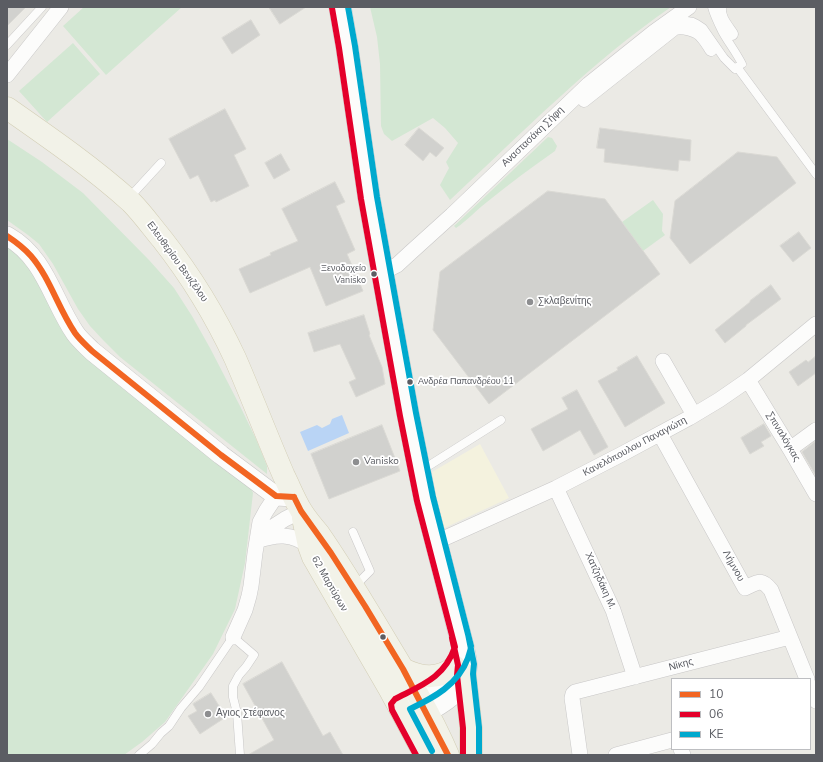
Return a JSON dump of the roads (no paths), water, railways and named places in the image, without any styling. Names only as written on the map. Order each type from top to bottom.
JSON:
[{"type":"main road","points":[[340,7],[369,198],[419,472],[463,647],[466,665],[460,671],[432,676],[424,676],[403,669]]},
{"type":"main road","name":"Ελευθερίου Βενιζέλου","points":[[7,108],[99,174],[127,199],[143,216],[174,255],[212,313],[233,355],[279,463],[291,501]]},
{"type":"main road","name":"62 Μαρτύρων","points":[[291,501],[312,557],[403,714],[425,755]]},
{"type":"main road","name":"62 Μαρτύρων","points":[[291,501],[318,534],[353,588],[403,669],[448,755]]},
{"type":"main road","points":[[403,714],[422,703],[451,695],[460,685],[460,671]]},
{"type":"main road","points":[[460,671],[471,728],[471,755]]},
{"type":"street","points":[[7,75],[61,7]]},
{"type":"street","name":"Αναστασάκη Σήφη","points":[[383,271],[397,265],[452,215],[585,88],[634,48],[689,7]]},
{"type":"street","points":[[720,7],[722,19],[732,34]]},
{"type":"street","points":[[584,101],[674,29],[680,28],[697,33],[711,50]]},
{"type":"street","points":[[7,236],[24,248],[36,262],[44,273],[74,332],[92,351],[227,459],[291,501]]},
{"type":"street","name":"Κανελόπουλου Παναγιώτη","points":[[436,542],[556,488],[694,415],[748,380],[816,324]]},
{"type":"street","points":[[663,361],[694,415]]},
{"type":"street","name":"Σπιναλόγκας","points":[[748,380],[816,494]]},
{"type":"street","points":[[790,449],[816,430]]},
{"type":"street","name":"Λήμνου","points":[[660,434],[745,588],[758,583],[765,583],[771,590],[807,678]]},
{"type":"street","name":"Χατζηδάκη Μ.","points":[[556,488],[613,610],[634,677]]},
{"type":"street","points":[[256,541],[271,528],[285,519],[291,501]]},
{"type":"street","points":[[233,637],[245,610],[249,596],[260,522],[266,510],[291,501]]},
{"type":"street","points":[[256,541],[269,537],[281,536],[294,538],[309,546]]},
{"type":"street","name":"Νίκης","points":[[580,755],[572,698],[575,692],[790,636]]},
{"type":"street","points":[[811,688],[816,701]]},
{"type":"street","points":[[616,755],[671,740]]},
{"type":"lane","points":[[7,45],[42,7]]},
{"type":"lane","points":[[712,7],[722,31],[736,52],[738,67]]},
{"type":"lane","points":[[672,19],[693,22],[702,28],[724,58],[738,67],[816,174]]},
{"type":"lane","points":[[127,199],[161,163]]},
{"type":"lane","points":[[419,472],[501,420]]},
{"type":"lane","points":[[353,532],[370,571],[353,588]]},
{"type":"lane","points":[[139,755],[169,726],[181,708],[199,687],[233,637],[254,655],[239,675],[233,686],[233,697],[237,713],[240,755]]},
{"type":"water","points":[[342,415],[349,433],[308,451],[300,432],[317,425],[322,428],[330,424],[332,419]]},
{"type":"place","name":"Ξενοδοχείο Vanisko","points":[[374,274]]},
{"type":"place","name":"Σκλαβενίτης","points":[[530,302]]},
{"type":"place","name":"Ανδρέα Παπανδρέου 11","points":[[410,382]]},
{"type":"place","name":"Vanisko","points":[[356,462]]},
{"type":"place","name":"Αγιος Στέφανος","points":[[208,714]]}]
